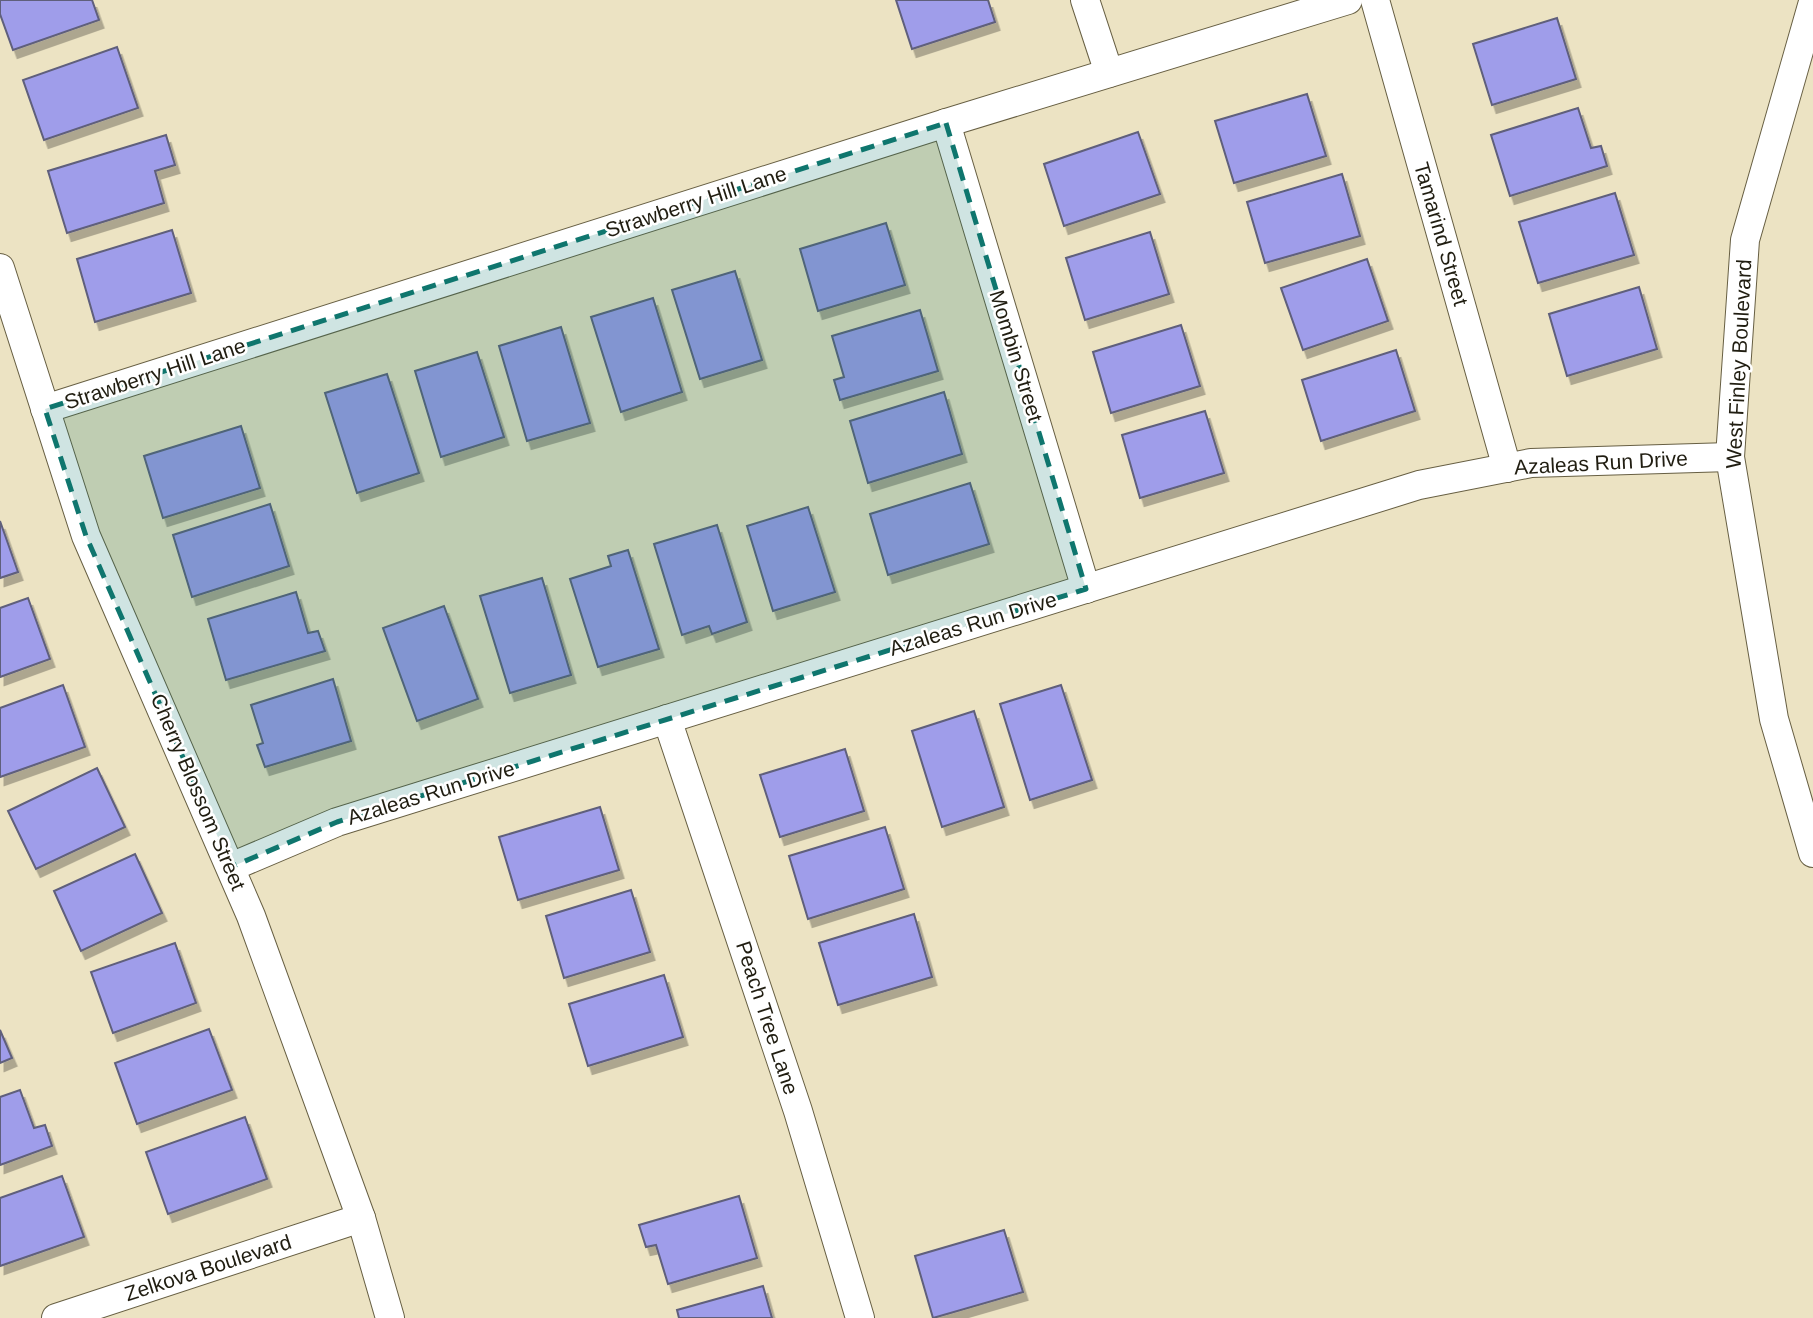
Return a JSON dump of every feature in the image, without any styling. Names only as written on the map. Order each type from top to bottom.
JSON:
[{"type":"street","points":[[1085,0],[1109,73]]},
{"type":"street","name":"Strawberry Hill Lane","points":[[45,409],[946,123],[1348,0]]},
{"type":"street","name":"Tamarind Street","points":[[1375,0],[1507,468]]},
{"type":"street","name":"West Finley Boulevard","points":[[1813,2],[1745,240],[1731,457],[1774,719],[1813,853]]},
{"type":"street","name":"Mombin Street","points":[[946,123],[1086,589]]},
{"type":"street","name":"Cherry Blossom Street","points":[[0,268],[86,536],[231,867],[361,1218],[390,1318]]},
{"type":"street","name":"Azaleas Run Drive","points":[[231,867],[337,822],[1419,485],[1531,463],[1731,457]]},
{"type":"street","name":"Peach Tree Lane","points":[[667,719],[798,1111],[860,1318]]},
{"type":"street","name":"Zelkova Boulevard","points":[[56,1318],[361,1218]]},
{"type":"highlighted area","points":[[946,123],[1086,589],[337,822],[231,867],[86,536],[45,409]]},
{"type":"building","points":[[0,0],[92,0],[99,20],[13,50],[0,14]]},
{"type":"building","points":[[896,0],[988,0],[995,22],[912,49]]},
{"type":"building","points":[[1557,18],[1576,79],[1492,105],[1473,44]]},
{"type":"building","points":[[117,47],[138,108],[44,140],[23,80]]},
{"type":"building","points":[[1307,94],[1326,156],[1234,183],[1215,121]]},
{"type":"building","points":[[1578,108],[1591,148],[1601,146],[1607,166],[1510,196],[1491,135]]},
{"type":"building","points":[[1138,132],[1160,194],[1064,226],[1044,164]]},
{"type":"building","points":[[166,135],[175,165],[155,171],[164,203],[67,233],[48,171]]},
{"type":"building","points":[[1342,174],[1360,236],[1265,263],[1247,202]]},
{"type":"building","points":[[1615,193],[1634,255],[1538,283],[1519,222]]},
{"type":"building","points":[[886,223],[905,285],[818,311],[800,249]]},
{"type":"building","points":[[172,230],[191,293],[95,322],[77,259]]},
{"type":"building","points":[[1150,232],[1169,294],[1085,320],[1066,258]]},
{"type":"building","points":[[1367,259],[1388,321],[1303,350],[1281,288]]},
{"type":"building","points":[[735,271],[762,360],[700,379],[672,290]]},
{"type":"building","points":[[1639,287],[1657,349],[1567,376],[1549,314]]},
{"type":"building","points":[[653,298],[682,392],[621,412],[591,317]]},
{"type":"building","points":[[920,310],[938,371],[840,400],[834,380],[844,377],[832,336]]},
{"type":"building","points":[[1181,325],[1200,386],[1111,413],[1093,352]]},
{"type":"building","points":[[561,327],[590,423],[527,441],[499,346]]},
{"type":"building","points":[[1396,350],[1415,411],[1321,441],[1302,380]]},
{"type":"building","points":[[477,352],[504,437],[441,457],[415,371]]},
{"type":"building","points":[[387,374],[419,473],[357,493],[325,393]]},
{"type":"building","points":[[944,392],[962,454],[868,483],[850,421]]},
{"type":"building","points":[[1205,411],[1224,473],[1140,498],[1122,435]]},
{"type":"building","points":[[241,426],[260,488],[163,518],[144,456]]},
{"type":"building","points":[[970,483],[989,544],[888,575],[870,514]]},
{"type":"building","points":[[270,504],[289,566],[192,597],[173,535]]},
{"type":"building","points":[[808,507],[835,592],[773,611],[747,526]]},
{"type":"building","points":[[0,521],[18,572],[0,578]]},
{"type":"building","points":[[717,525],[747,622],[712,634],[709,626],[682,635],[654,544]]},
{"type":"building","points":[[628,550],[659,649],[598,667],[570,579],[611,566],[608,556]]},
{"type":"building","points":[[542,578],[571,675],[510,693],[480,596]]},
{"type":"building","points":[[296,592],[308,633],[318,631],[325,651],[226,680],[208,619]]},
{"type":"building","points":[[28,598],[50,659],[0,677],[0,608]]},
{"type":"building","points":[[444,606],[478,699],[417,721],[383,628]]},
{"type":"building","points":[[333,679],[351,741],[265,767],[257,745],[263,743],[251,705]]},
{"type":"building","points":[[63,685],[85,747],[0,777],[0,708]]},
{"type":"building","points":[[1061,685],[1092,780],[1030,800],[1000,704]]},
{"type":"building","points":[[974,711],[1004,807],[942,827],[912,731]]},
{"type":"building","points":[[845,749],[864,811],[780,837],[760,775]]},
{"type":"building","points":[[97,768],[125,827],[36,869],[8,811]]},
{"type":"building","points":[[600,807],[619,870],[518,900],[499,837]]},
{"type":"building","points":[[885,827],[904,889],[808,919],[789,856]]},
{"type":"building","points":[[135,854],[162,913],[81,951],[54,891]]},
{"type":"building","points":[[631,890],[650,952],[564,978],[546,916]]},
{"type":"building","points":[[914,914],[932,977],[838,1005],[819,943]]},
{"type":"building","points":[[175,943],[196,1003],[113,1033],[91,972]]},
{"type":"building","points":[[664,975],[683,1037],[588,1066],[569,1004]]},
{"type":"building","points":[[209,1029],[232,1090],[137,1124],[115,1063]]},
{"type":"building","points":[[0,1030],[12,1058],[0,1063]]},
{"type":"building","points":[[20,1090],[34,1128],[45,1125],[52,1146],[0,1165],[0,1097]]},
{"type":"building","points":[[245,1117],[267,1179],[168,1214],[146,1152]]},
{"type":"building","points":[[62,1176],[84,1237],[0,1266],[0,1198]]},
{"type":"building","points":[[739,1196],[757,1258],[668,1284],[656,1245],[646,1247],[639,1225]]},
{"type":"building","points":[[1004,1230],[1023,1292],[933,1318],[915,1256]]},
{"type":"building","points":[[763,1286],[772,1318],[679,1318],[677,1310]]}]
